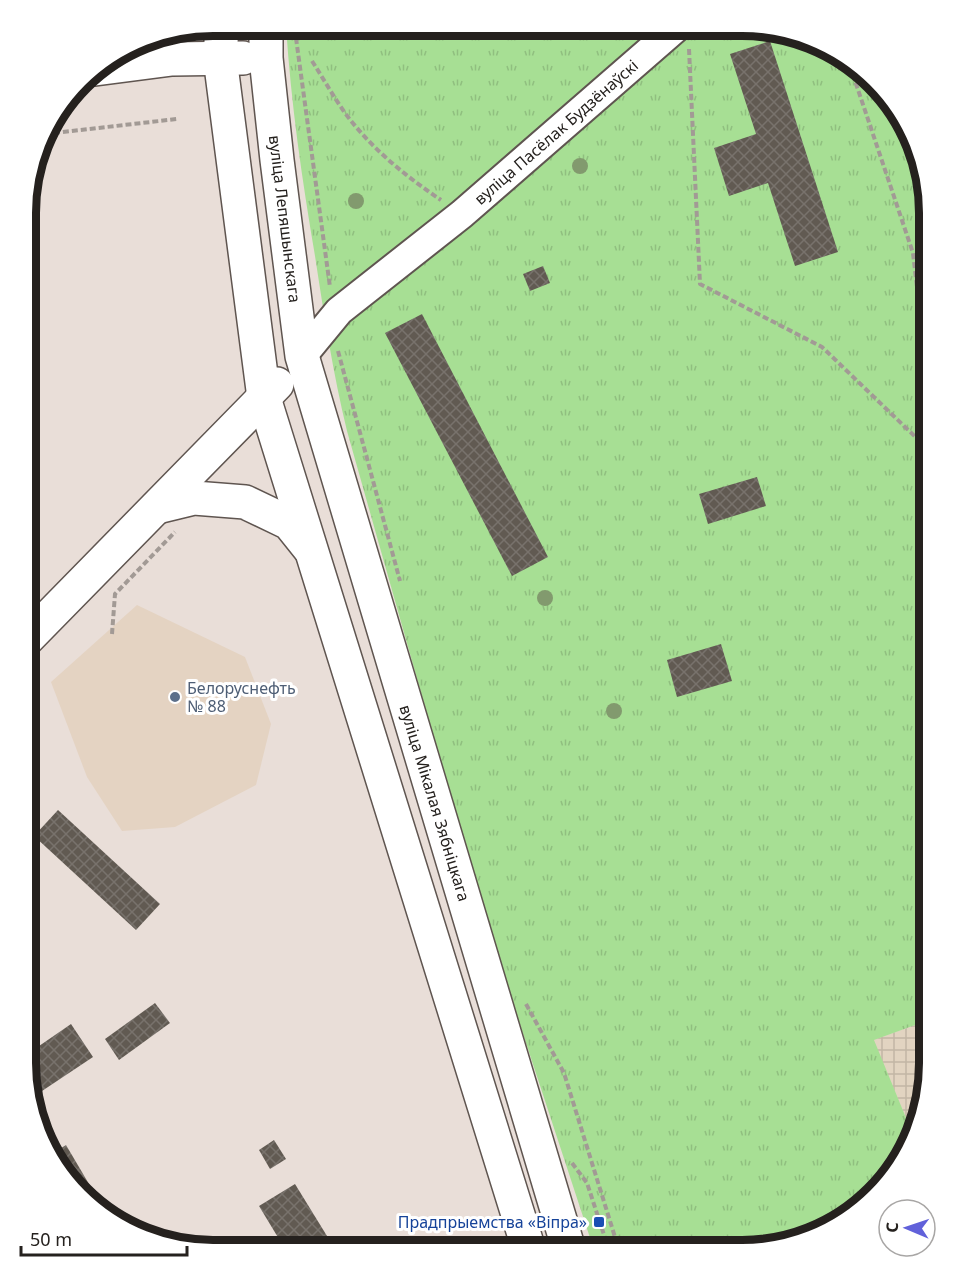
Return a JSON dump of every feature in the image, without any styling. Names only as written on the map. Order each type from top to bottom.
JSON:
[{"type":"main road","points":[[221,36],[220,58],[264,398],[526,1240]]},
{"type":"main road","name":"вуліца Лепяшынскага","points":[[278,36],[266,58],[302,356]]},
{"type":"main road","points":[[113,67],[172,59],[266,58]]},
{"type":"main road","points":[[169,516],[264,398],[302,356]]},
{"type":"main road","name":"вуліца Мікалая Зябніцкага","points":[[302,356],[566,1240]]},
{"type":"main road","points":[[36,631],[169,516],[194,498],[245,502],[288,523],[313,552]]},
{"type":"lane","name":"вуліца Пасёлак Будзёнаўскі","points":[[302,356],[339,311],[462,214],[679,36]]},
{"type":"path","points":[[282,36],[331,296]]},
{"type":"path","points":[[683,36],[700,284],[822,347],[919,440]]},
{"type":"path","points":[[312,61],[345,113],[380,152],[415,182],[462,214]]},
{"type":"path","points":[[853,76],[913,253],[919,304]]},
{"type":"path","points":[[55,133],[177,119]]},
{"type":"path","points":[[337,346],[402,586]]},
{"type":"path","points":[[112,634],[115,594],[169,516]]},
{"type":"path","points":[[525,1003],[564,1073],[616,1240]]},
{"type":"path","points":[[596,1180],[587,1183],[606,1240]]},
{"type":"shaded area","points":[[137,605],[245,657],[271,724],[256,785],[175,827],[122,831],[87,777],[51,682]]},
{"type":"shaded area","points":[[919,1024],[919,1075],[916,1098],[908,1124],[873,1040]]},
{"type":"green space","points":[[287,36],[742,36],[765,38],[810,49],[841,66],[875,96],[889,114],[906,145],[913,167],[919,213],[919,1024],[874,1040],[908,1124],[901,1142],[875,1180],[859,1196],[841,1210],[810,1227],[788,1234],[742,1240],[591,1240],[506,982],[455,813],[347,431],[329,344],[306,199]]},
{"type":"building","points":[[770,41],[838,252],[795,266],[768,183],[729,196],[714,148],[756,134],[730,54]]},
{"type":"building","points":[[543,266],[550,283],[530,291],[523,274]]},
{"type":"building","points":[[422,314],[548,557],[512,576],[385,333]]},
{"type":"building","points":[[757,477],[766,506],[708,524],[699,494]]},
{"type":"building","points":[[721,644],[732,681],[677,697],[667,660]]},
{"type":"building","points":[[58,810],[160,904],[136,930],[36,838],[36,834]]},
{"type":"building","points":[[155,1003],[170,1023],[119,1060],[105,1039]]},
{"type":"building","points":[[71,1024],[93,1057],[39,1093],[36,1048]]},
{"type":"building","points":[[274,1140],[286,1159],[270,1169],[259,1150]]},
{"type":"building","points":[[66,1145],[95,1195],[72,1171],[59,1150]]},
{"type":"building","points":[[295,1184],[329,1240],[280,1240],[259,1206]]},
{"type":"place","name":"Белоруснефть № 88","points":[[175,697]]},
{"type":"place","name":"Прадпрыемства «Віпра»","points":[[599,1222]]}]
